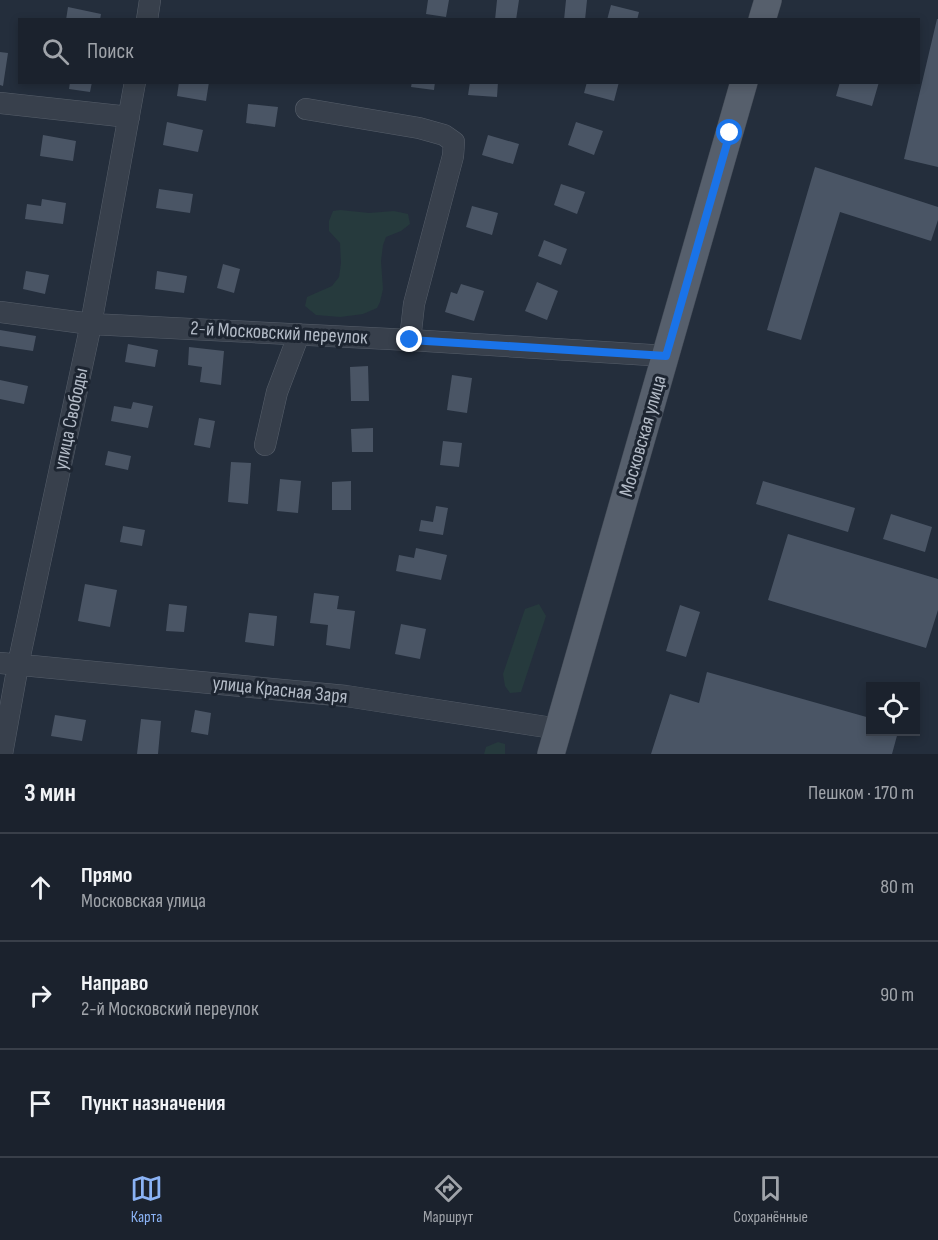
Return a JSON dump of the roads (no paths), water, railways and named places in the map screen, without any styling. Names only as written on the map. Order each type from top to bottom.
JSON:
[{"type":"main road","points":[[763,18],[768,0]]},
{"type":"main road","name":"Московская улица","points":[[555,742],[743,84]]},
{"type":"street","points":[[147,18],[150,0]]},
{"type":"street","name":"улица Свободы","points":[[3,754],[9,664],[91,324],[135,84]]},
{"type":"street","points":[[0,103],[129,117]]},
{"type":"street","points":[[306,109],[419,128],[444,135],[454,142],[453,156],[414,304],[410,340]]},
{"type":"street","name":"2-й Московский переулок","points":[[0,312],[91,324],[666,356]]},
{"type":"street","points":[[265,445],[277,392],[299,334]]},
{"type":"street","name":"улица Красная Заря","points":[[9,664],[346,696],[555,742]]}]
